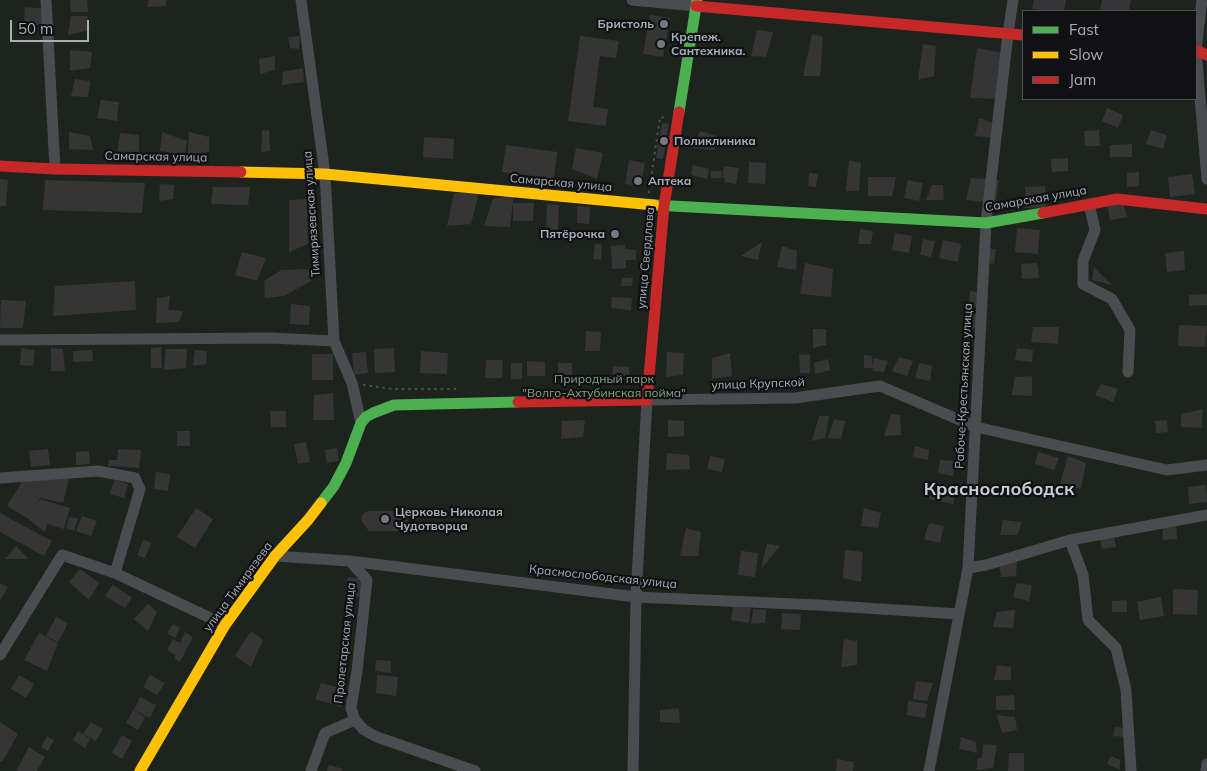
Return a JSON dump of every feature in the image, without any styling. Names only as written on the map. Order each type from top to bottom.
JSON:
[{"type":"street","points":[[46,0],[55,169]]},
{"type":"street","name":"Тимирязевская улица","points":[[302,0],[325,174],[334,341],[352,383],[362,423]]},
{"type":"street","points":[[632,0],[697,3],[1022,35]]},
{"type":"street","name":"Рабоче-Крестьянская улица","points":[[929,771],[968,568],[986,223],[1013,0]]},
{"type":"street","points":[[1197,42],[1202,0]]},
{"type":"street","name":"улица Свердлова","points":[[647,400],[664,206],[697,3]]},
{"type":"street","points":[[1197,62],[1207,179]]},
{"type":"street","name":"Самарская улица","points":[[0,166],[55,169],[325,174],[647,205],[986,223],[1117,199],[1207,209]]},
{"type":"street","points":[[1089,204],[1095,230],[1084,261],[1083,284],[1112,299],[1130,330],[1128,372]]},
{"type":"street","points":[[0,340],[271,338],[334,341]]},
{"type":"street","name":"улица Крупской","points":[[362,423],[366,417],[373,413],[394,405],[795,398],[880,386],[976,427],[1166,470],[1207,465]]},
{"type":"street","points":[[633,771],[636,597],[647,400]]},
{"type":"street","name":"улица Тимирязева","points":[[145,769],[224,625],[276,556],[308,520],[334,486],[346,464],[362,423]]},
{"type":"street","points":[[0,478],[98,471],[135,478],[140,489],[115,573]]},
{"type":"street","points":[[968,568],[986,565],[1070,540],[1207,515]]},
{"type":"street","points":[[1070,540],[1083,575],[1088,620],[1116,648],[1126,690],[1131,771]]},
{"type":"street","points":[[0,655],[62,555],[115,573],[224,625]]},
{"type":"street","name":"Краснослободская улица","points":[[276,556],[350,561],[636,597],[818,605],[959,614]]},
{"type":"street","name":"Пролетарская улица","points":[[350,561],[367,580],[351,708],[355,720],[364,730],[377,737],[475,771]]},
{"type":"street","points":[[311,771],[325,733],[355,720]]},
{"type":"street","points":[[1206,771],[1207,764]]},
{"type":"path","points":[[644,277],[647,205],[660,117],[671,119]]},
{"type":"path","points":[[352,383],[393,389],[466,389]]},
{"type":"green space","name":"Природный парк \"Волго-Ахтубинская пойма\"","points":[[0,0],[1207,0],[1207,771],[0,771]]},
{"type":"building","points":[[70,0],[87,0],[88,12],[71,12]]},
{"type":"building","points":[[149,0],[166,0],[166,6],[147,7]]},
{"type":"building","points":[[1034,0],[1066,0],[1064,10],[1032,9]]},
{"type":"building","points":[[1102,0],[1131,0],[1129,10],[1100,10]]},
{"type":"building","points":[[25,7],[49,9],[52,25],[24,25]]},
{"type":"building","points":[[650,15],[670,18],[663,57],[643,54]]},
{"type":"building","points":[[71,16],[87,16],[90,30],[68,35]]},
{"type":"building","points":[[757,30],[773,32],[766,57],[751,56]]},
{"type":"building","points":[[812,34],[823,37],[820,76],[803,76]]},
{"type":"building","points":[[300,36],[299,49],[290,48],[288,37]]},
{"type":"building","points":[[580,36],[619,41],[616,58],[600,56],[593,107],[608,109],[606,126],[568,121]]},
{"type":"building","points":[[923,44],[936,46],[934,76],[918,80]]},
{"type":"building","points":[[977,48],[1008,54],[1007,99],[970,98]]},
{"type":"building","points":[[70,50],[92,52],[90,68],[70,71]]},
{"type":"building","points":[[275,56],[275,70],[260,74],[259,59]]},
{"type":"building","points":[[303,68],[304,82],[282,85],[283,72]]},
{"type":"building","points":[[75,79],[90,81],[88,97],[71,96]]},
{"type":"building","points":[[101,100],[119,102],[117,121],[97,118]]},
{"type":"building","points":[[1107,108],[1123,115],[1118,128],[1102,121]]},
{"type":"building","points":[[979,118],[1003,126],[999,138],[975,136]]},
{"type":"building","points":[[662,123],[669,124],[663,159],[656,158]]},
{"type":"building","points":[[269,130],[270,151],[261,152],[262,131]]},
{"type":"building","points":[[1099,130],[1100,146],[1085,146],[1084,131]]},
{"type":"building","points":[[1151,130],[1167,135],[1163,149],[1146,144]]},
{"type":"building","points":[[700,131],[717,136],[714,150],[693,148]]},
{"type":"building","points":[[69,132],[90,136],[93,150],[69,149]]},
{"type":"building","points":[[162,132],[187,141],[185,155],[160,151]]},
{"type":"building","points":[[189,132],[209,137],[209,152],[188,154]]},
{"type":"building","points":[[120,133],[139,135],[139,153],[117,154]]},
{"type":"building","points":[[424,137],[454,139],[453,159],[423,157]]},
{"type":"building","points":[[1132,144],[1132,157],[1110,157],[1110,145]]},
{"type":"building","points":[[506,145],[557,152],[554,179],[502,172]]},
{"type":"building","points":[[576,148],[603,153],[597,179],[572,169]]},
{"type":"building","points":[[1068,158],[1068,171],[1052,172],[1051,159]]},
{"type":"building","points":[[629,160],[645,163],[641,186],[625,184]]},
{"type":"building","points":[[849,160],[861,163],[859,191],[846,191]]},
{"type":"building","points":[[749,162],[766,163],[765,184],[748,183]]},
{"type":"building","points":[[693,165],[709,169],[707,179],[691,175]]},
{"type":"building","points":[[724,166],[739,168],[736,184],[724,182],[725,178],[722,178]]},
{"type":"building","points":[[711,171],[722,171],[721,178],[711,178]]},
{"type":"building","points":[[1139,172],[1139,186],[1127,187],[1127,173]]},
{"type":"building","points":[[809,173],[818,174],[816,187],[808,186]]},
{"type":"building","points":[[1192,174],[1195,194],[1170,197],[1168,177]]},
{"type":"building","points":[[868,177],[896,177],[892,196],[868,196]]},
{"type":"building","points":[[971,178],[999,180],[996,203],[966,200]]},
{"type":"building","points":[[0,179],[8,180],[6,206],[0,206]]},
{"type":"building","points":[[45,180],[145,183],[142,213],[43,210]]},
{"type":"building","points":[[908,180],[923,183],[919,201],[904,198]]},
{"type":"building","points":[[160,184],[174,185],[173,199],[159,201]]},
{"type":"building","points":[[932,185],[943,185],[944,200],[926,200]]},
{"type":"building","points":[[1045,186],[1046,207],[1026,208],[1025,187]]},
{"type":"building","points":[[213,187],[250,187],[248,205],[211,204]]},
{"type":"building","points":[[454,193],[479,193],[471,224],[447,226]]},
{"type":"building","points":[[514,194],[510,227],[484,226],[493,199]]},
{"type":"building","points":[[307,199],[308,244],[289,252],[289,200]]},
{"type":"building","points":[[1123,202],[1127,217],[1110,220],[1107,203]]},
{"type":"building","points":[[513,203],[534,203],[533,221],[513,221]]},
{"type":"building","points":[[547,204],[559,205],[558,233],[546,233]]},
{"type":"building","points":[[577,206],[590,207],[589,224],[577,223]]},
{"type":"building","points":[[1017,228],[1040,230],[1038,254],[1015,252]]},
{"type":"building","points":[[860,229],[873,231],[871,244],[858,244]]},
{"type":"building","points":[[895,233],[912,236],[909,253],[892,250]]},
{"type":"building","points":[[923,239],[935,241],[931,257],[920,255]]},
{"type":"building","points":[[943,240],[961,244],[958,262],[939,258]]},
{"type":"building","points":[[762,242],[758,260],[741,256]]},
{"type":"building","points":[[595,244],[602,245],[601,260],[593,259]]},
{"type":"building","points":[[625,245],[625,249],[636,250],[636,260],[626,260],[626,268],[612,269],[611,246]]},
{"type":"building","points":[[782,246],[797,251],[796,270],[777,267]]},
{"type":"building","points":[[980,247],[996,249],[994,264],[978,262]]},
{"type":"building","points":[[1184,251],[1185,270],[1167,272],[1165,253]]},
{"type":"building","points":[[242,252],[266,258],[257,281],[235,275]]},
{"type":"building","points":[[805,263],[833,269],[831,297],[800,294]]},
{"type":"building","points":[[1037,263],[1039,278],[1022,279],[1021,264]]},
{"type":"building","points":[[1094,267],[1112,285],[1092,280]]},
{"type":"building","points":[[312,269],[313,280],[284,296],[265,298],[264,281],[281,270]]},
{"type":"building","points":[[622,278],[633,278],[632,286],[621,286]]},
{"type":"building","points":[[135,281],[136,310],[53,316],[55,286]]},
{"type":"building","points":[[970,291],[988,294],[987,308],[969,306]]},
{"type":"building","points":[[1207,294],[1207,305],[1189,306],[1189,295]]},
{"type":"building","points":[[170,296],[168,310],[183,311],[179,322],[156,323],[157,298]]},
{"type":"building","points":[[612,297],[632,298],[631,310],[611,308]]},
{"type":"building","points":[[1,300],[26,301],[23,328],[0,328]]},
{"type":"building","points":[[291,304],[310,306],[309,325],[290,324]]},
{"type":"building","points":[[967,313],[985,315],[984,329],[966,328]]},
{"type":"building","points":[[1179,325],[1207,326],[1205,347],[1178,346]]},
{"type":"building","points":[[1033,327],[1059,327],[1058,344],[1031,342]]},
{"type":"building","points":[[813,329],[826,329],[826,345],[813,348]]},
{"type":"building","points":[[586,331],[601,332],[600,351],[585,351]]},
{"type":"building","points":[[161,347],[162,368],[151,368],[151,348]]},
{"type":"building","points":[[21,348],[35,350],[33,366],[20,365]]},
{"type":"building","points":[[51,348],[63,349],[65,371],[51,371]]},
{"type":"building","points":[[394,348],[395,372],[375,373],[374,349]]},
{"type":"building","points":[[1017,348],[1033,350],[1032,362],[1015,360]]},
{"type":"building","points":[[166,349],[187,349],[186,368],[164,370]]},
{"type":"building","points":[[92,350],[93,361],[73,362],[73,351]]},
{"type":"building","points":[[195,350],[207,351],[206,364],[193,366]]},
{"type":"building","points":[[421,351],[448,353],[447,374],[420,373]]},
{"type":"building","points":[[366,352],[368,373],[354,375],[352,353]]},
{"type":"building","points":[[667,352],[684,353],[683,375],[666,377]]},
{"type":"building","points":[[730,353],[732,376],[712,379],[712,358]]},
{"type":"building","points":[[312,354],[333,354],[333,380],[312,380]]},
{"type":"building","points":[[799,354],[810,355],[810,373],[800,373]]},
{"type":"building","points":[[864,355],[872,356],[873,368],[864,368]]},
{"type":"building","points":[[899,357],[913,361],[907,376],[892,371]]},
{"type":"building","points":[[874,358],[888,361],[884,372],[872,371]]},
{"type":"building","points":[[828,359],[830,370],[815,374],[814,363]]},
{"type":"building","points":[[486,360],[503,360],[502,378],[485,378]]},
{"type":"building","points":[[527,361],[545,362],[545,376],[527,376]]},
{"type":"building","points":[[511,363],[522,363],[522,379],[511,379]]},
{"type":"building","points":[[558,363],[572,363],[572,376],[558,375]]},
{"type":"building","points":[[919,363],[932,366],[930,381],[915,378]]},
{"type":"building","points":[[613,366],[629,367],[629,381],[612,380]]},
{"type":"building","points":[[1032,376],[1032,396],[1012,395],[1015,377]]},
{"type":"building","points":[[1101,384],[1118,389],[1113,402],[1095,395]]},
{"type":"building","points":[[333,393],[334,420],[313,420],[314,395]]},
{"type":"building","points":[[1203,409],[1202,428],[1181,427],[1181,414]]},
{"type":"building","points":[[270,411],[286,411],[286,427],[271,427]]},
{"type":"building","points":[[891,414],[900,415],[901,435],[884,436]]},
{"type":"building","points":[[819,416],[829,416],[825,438],[812,441]]},
{"type":"building","points":[[834,419],[845,421],[841,439],[828,438]]},
{"type":"building","points":[[585,420],[583,437],[561,439],[562,421]]},
{"type":"building","points":[[668,420],[684,421],[684,436],[668,437]]},
{"type":"building","points":[[1167,420],[1168,432],[1156,433],[1155,421]]},
{"type":"building","points":[[177,431],[190,431],[190,446],[177,446]]},
{"type":"building","points":[[306,442],[310,462],[298,464],[294,444]]},
{"type":"building","points":[[915,446],[929,450],[928,460],[913,457]]},
{"type":"building","points":[[337,448],[339,461],[327,463],[325,450]]},
{"type":"building","points":[[48,449],[50,465],[31,467],[29,451]]},
{"type":"building","points":[[118,449],[141,450],[139,468],[108,466],[109,460],[117,460]]},
{"type":"building","points":[[89,451],[90,464],[76,465],[76,452]]},
{"type":"building","points":[[1038,452],[1059,458],[1054,470],[1035,464]]},
{"type":"building","points":[[667,453],[689,455],[690,469],[666,470]]},
{"type":"building","points":[[710,456],[725,459],[722,472],[707,469]]},
{"type":"building","points":[[1068,456],[1086,463],[1081,489],[1060,484]]},
{"type":"building","points":[[940,460],[955,461],[953,476],[938,473]]},
{"type":"building","points":[[156,472],[170,474],[168,491],[154,489]]},
{"type":"building","points":[[70,474],[63,503],[40,498],[32,511],[40,499],[70,508],[64,529],[47,524],[45,532],[7,506],[24,478]]},
{"type":"building","points":[[114,480],[128,484],[124,498],[110,494]]},
{"type":"building","points":[[934,482],[956,487],[953,504],[929,499]]},
{"type":"building","points":[[1206,485],[1207,502],[1189,504],[1188,487]]},
{"type":"building","points":[[196,508],[213,519],[195,548],[177,537]]},
{"type":"building","points":[[864,508],[881,513],[878,528],[861,526]]},
{"type":"building","name":"Церковь Николая Чудотворца","points":[[369,511],[408,511],[407,531],[369,531],[362,522],[362,516]]},
{"type":"building","points":[[0,513],[52,541],[44,556],[0,532]]},
{"type":"building","points":[[82,516],[97,521],[91,536],[76,531]]},
{"type":"building","points":[[69,517],[78,518],[74,531],[66,528]]},
{"type":"building","points":[[1003,520],[1022,522],[1017,535],[1000,535]]},
{"type":"building","points":[[1176,522],[1177,539],[1163,540],[1162,523]]},
{"type":"building","points":[[929,523],[944,526],[940,543],[924,539]]},
{"type":"building","points":[[686,528],[701,532],[698,556],[680,556]]},
{"type":"building","points":[[1113,532],[1116,547],[1102,549],[1099,535]]},
{"type":"building","points":[[143,540],[151,543],[145,558],[137,555]]},
{"type":"building","points":[[767,543],[780,546],[761,569]]},
{"type":"building","points":[[16,546],[28,559],[5,559]]},
{"type":"building","points":[[845,550],[863,552],[861,582],[843,578]]},
{"type":"building","points":[[741,551],[758,553],[755,577],[738,575]]},
{"type":"building","points":[[1017,559],[1016,576],[1001,577],[999,563]]},
{"type":"building","points":[[80,569],[99,583],[89,600],[69,582]]},
{"type":"building","points":[[348,577],[363,579],[360,597],[345,594]]},
{"type":"building","points":[[0,583],[8,587],[0,601]]},
{"type":"building","points":[[1017,583],[1032,585],[1029,601],[1013,597]]},
{"type":"building","points":[[113,585],[132,598],[125,608],[105,596]]},
{"type":"building","points":[[1173,589],[1198,590],[1197,615],[1173,614]]},
{"type":"building","points":[[1161,597],[1164,616],[1140,620],[1137,602]]},
{"type":"building","points":[[1127,600],[1127,612],[1112,612],[1112,601]]},
{"type":"building","points":[[148,604],[157,612],[148,631],[134,619]]},
{"type":"building","points":[[733,606],[751,608],[749,623],[731,620]]},
{"type":"building","points":[[753,609],[766,610],[765,623],[751,624]]},
{"type":"building","points":[[1015,610],[1013,628],[993,627],[997,612]]},
{"type":"building","points":[[782,613],[801,614],[800,630],[781,629]]},
{"type":"building","points":[[56,617],[68,623],[58,642],[46,636]]},
{"type":"building","points":[[173,624],[180,628],[175,638],[167,633]]},
{"type":"building","points":[[251,631],[263,640],[251,667],[235,656]]},
{"type":"building","points":[[185,632],[193,637],[180,662],[174,658],[176,655],[167,650],[173,639],[180,643]]},
{"type":"building","points":[[39,633],[58,643],[47,671],[24,660]]},
{"type":"building","points":[[844,639],[857,641],[857,665],[841,667]]},
{"type":"building","points":[[376,660],[391,661],[391,673],[375,671]]},
{"type":"building","points":[[997,665],[1011,667],[1011,680],[994,680]]},
{"type":"building","points":[[19,675],[34,684],[26,698],[11,689]]},
{"type":"building","points":[[150,675],[165,683],[157,695],[143,687]]},
{"type":"building","points":[[377,675],[398,677],[396,696],[376,693]]},
{"type":"building","points":[[916,681],[933,683],[927,701],[913,699]]},
{"type":"building","points":[[321,683],[345,689],[342,707],[315,699]]},
{"type":"building","points":[[1014,695],[1015,710],[996,710],[996,696]]},
{"type":"building","points":[[140,697],[156,705],[150,718],[134,710]]},
{"type":"building","points":[[908,701],[928,704],[925,718],[907,715]]},
{"type":"building","points":[[679,708],[680,723],[660,722],[660,710]]},
{"type":"building","points":[[133,710],[145,717],[138,730],[126,723]]},
{"type":"building","points":[[997,715],[1015,717],[1017,730],[1002,733]]},
{"type":"building","points":[[0,722],[18,734],[2,762],[0,761]]},
{"type":"building","points":[[91,722],[103,729],[96,741],[83,734]]},
{"type":"building","points":[[1115,727],[1128,728],[1126,737],[1113,736]]},
{"type":"building","points":[[78,731],[90,739],[85,748],[73,740]]},
{"type":"building","points":[[122,735],[132,741],[122,759],[112,753]]},
{"type":"building","points":[[47,736],[54,740],[48,751],[41,747]]},
{"type":"building","points":[[961,737],[976,742],[977,753],[959,749]]},
{"type":"building","points":[[983,744],[997,745],[993,768],[977,770],[977,759],[982,757]]},
{"type":"building","points":[[29,747],[45,757],[37,771],[16,771]]},
{"type":"building","points":[[1009,753],[1024,753],[1024,771],[1008,771]]},
{"type":"building","points":[[1111,756],[1120,760],[1120,770],[1107,764]]},
{"type":"building","points":[[837,759],[854,762],[853,771],[836,771]]},
{"type":"building","points":[[329,765],[343,769],[342,771],[327,771]]},
{"type":"traffic: fast","points":[[679,112],[697,0]]},
{"type":"traffic: fast","points":[[654,205],[986,223],[1043,213]]},
{"type":"traffic: fast","points":[[321,503],[334,486],[346,463],[361,423],[373,413],[394,405],[518,402]]},
{"type":"traffic: slow","points":[[241,172],[325,174],[654,205]]},
{"type":"traffic: slow","points":[[140,771],[225,625],[275,556],[321,503]]},
{"type":"traffic: jam","points":[[696,6],[1022,35]]},
{"type":"traffic: jam","points":[[1197,50],[1207,55]]},
{"type":"traffic: jam","points":[[518,402],[647,400],[664,206],[679,112]]},
{"type":"traffic: jam","points":[[0,166],[55,169],[241,172]]},
{"type":"traffic: jam","points":[[1043,213],[1117,199],[1207,209]]},
{"type":"place","name":"Бристоль","points":[[664,24]]},
{"type":"place","name":"Крепеж. Сантехника.","points":[[661,44]]},
{"type":"place","name":"Поликлиника","points":[[664,141]]},
{"type":"place","name":"Аптека","points":[[638,181]]},
{"type":"place","name":"Пятёрочка","points":[[615,234]]},
{"type":"place","name":"Церковь Николая Чудотворца","points":[[385,519]]},
{"type":"district","name":"Краснослободск","points":[[999,490]]}]
